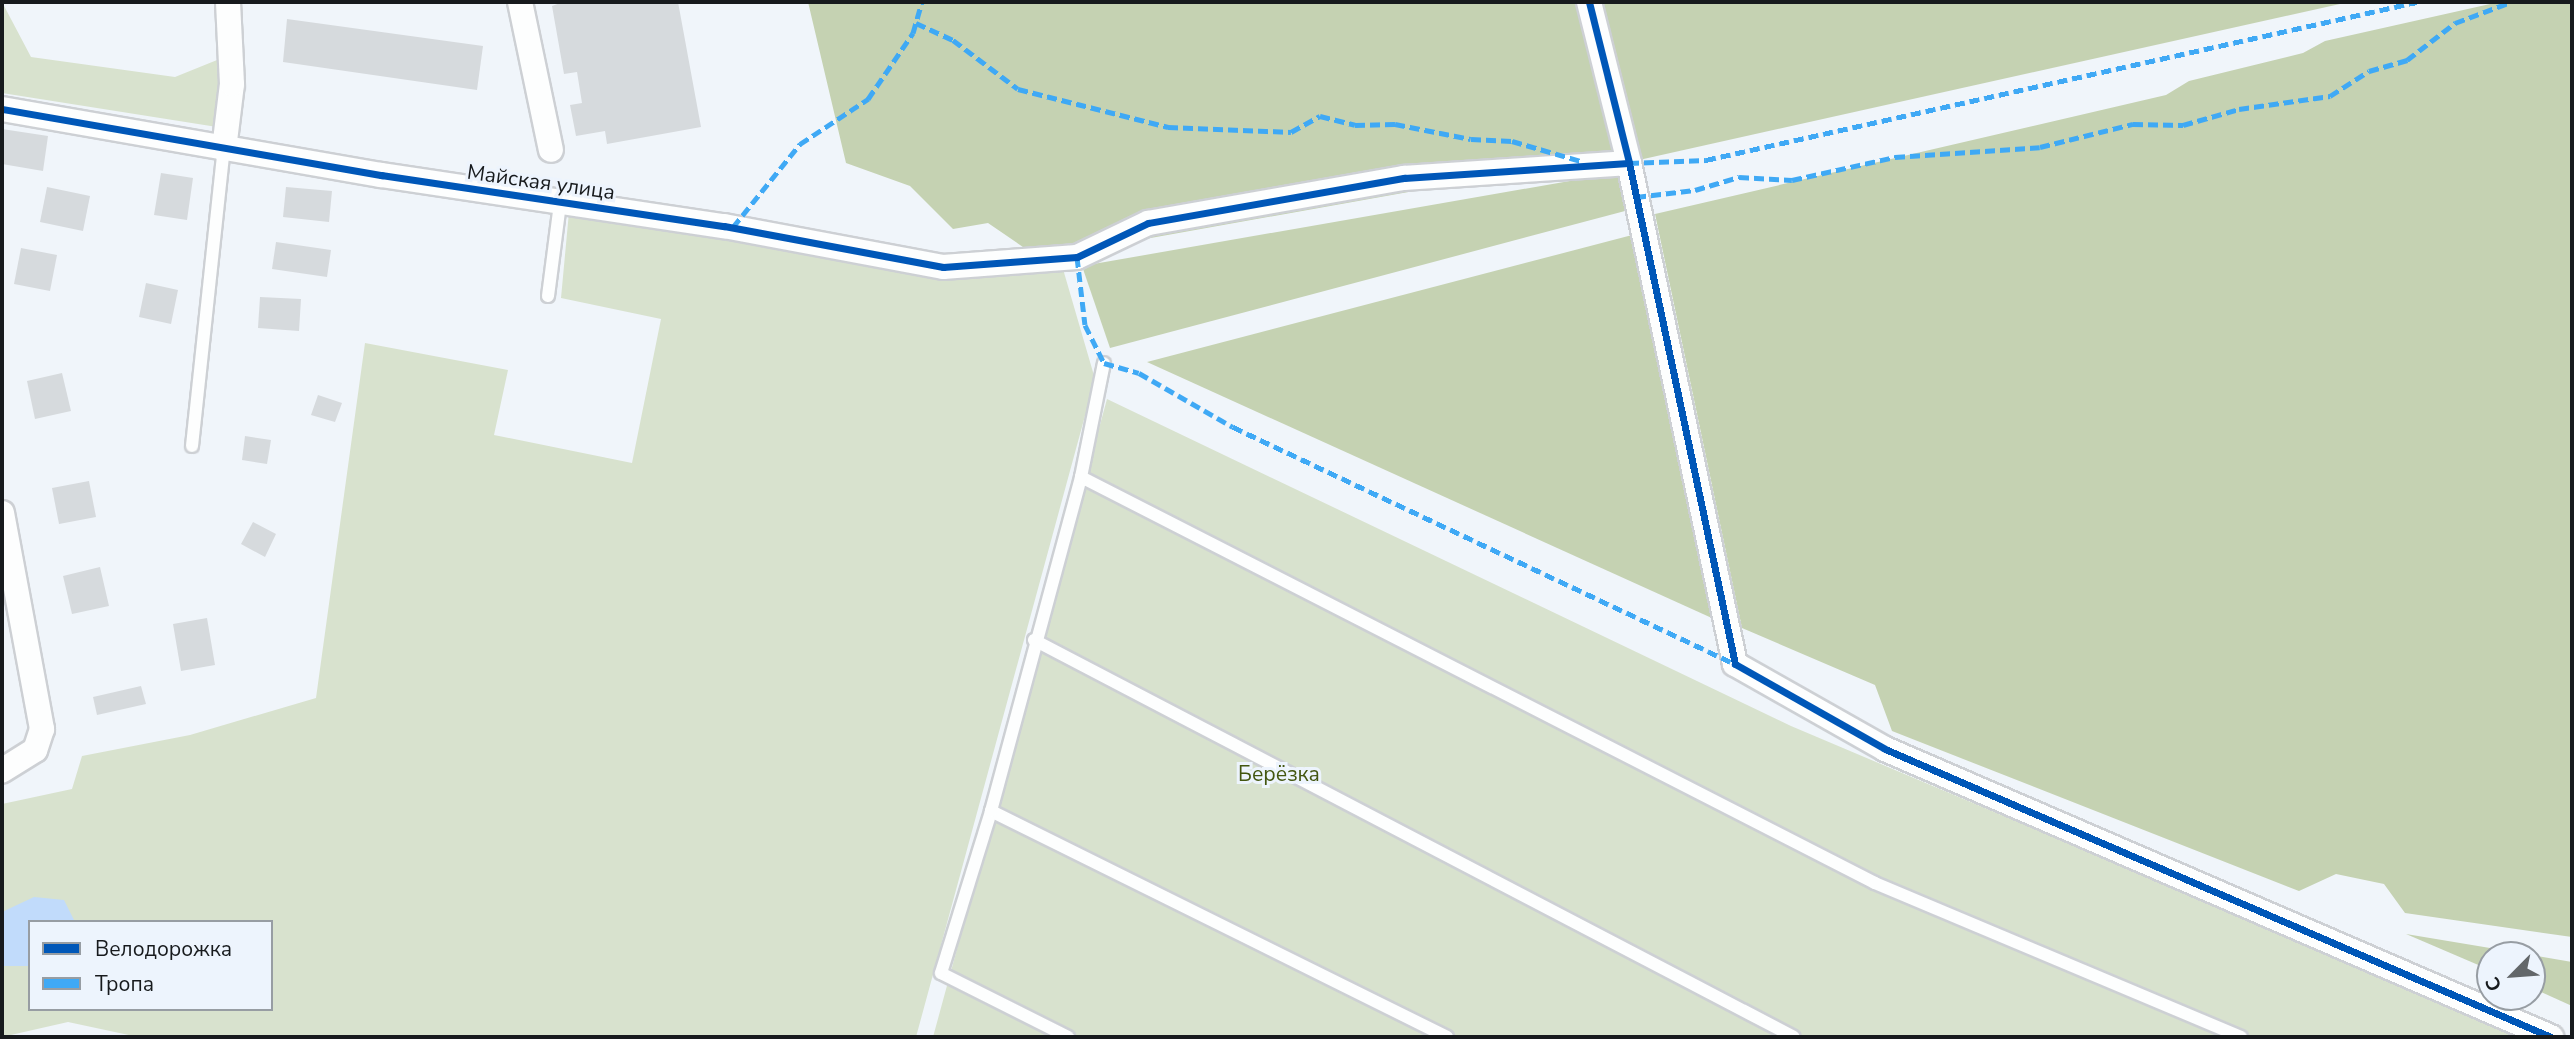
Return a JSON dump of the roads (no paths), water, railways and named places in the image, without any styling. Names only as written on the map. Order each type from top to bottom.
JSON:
[{"type":"street","points":[[225,149],[232,84],[228,2]]},
{"type":"street","points":[[520,2],[551,150]]},
{"type":"street","points":[[1589,2],[1629,163],[1735,664],[1885,749],[2552,1037]]},
{"type":"street","name":"Майская улица","points":[[2,108],[225,149],[560,203],[724,226],[943,267],[1077,257],[1148,223],[1391,180],[1629,163]]},
{"type":"street","points":[[2,513],[42,729],[36,750],[2,771]]},
{"type":"lane","points":[[192,446],[225,149]]},
{"type":"lane","points":[[548,296],[560,203]]},
{"type":"lane","points":[[1068,1037],[940,973],[991,811],[1034,640],[1081,478],[1104,363]]},
{"type":"lane","points":[[1081,478],[1875,883],[2241,1037]]},
{"type":"lane","points":[[1034,640],[1794,1037]]},
{"type":"lane","points":[[991,811],[1447,1037]]},
{"type":"water","points":[[34,897],[64,900],[74,920],[28,920],[28,966],[2,966],[2,912]]},
{"type":"park label","name":"Берёзка","points":[[1279,774]]}]
